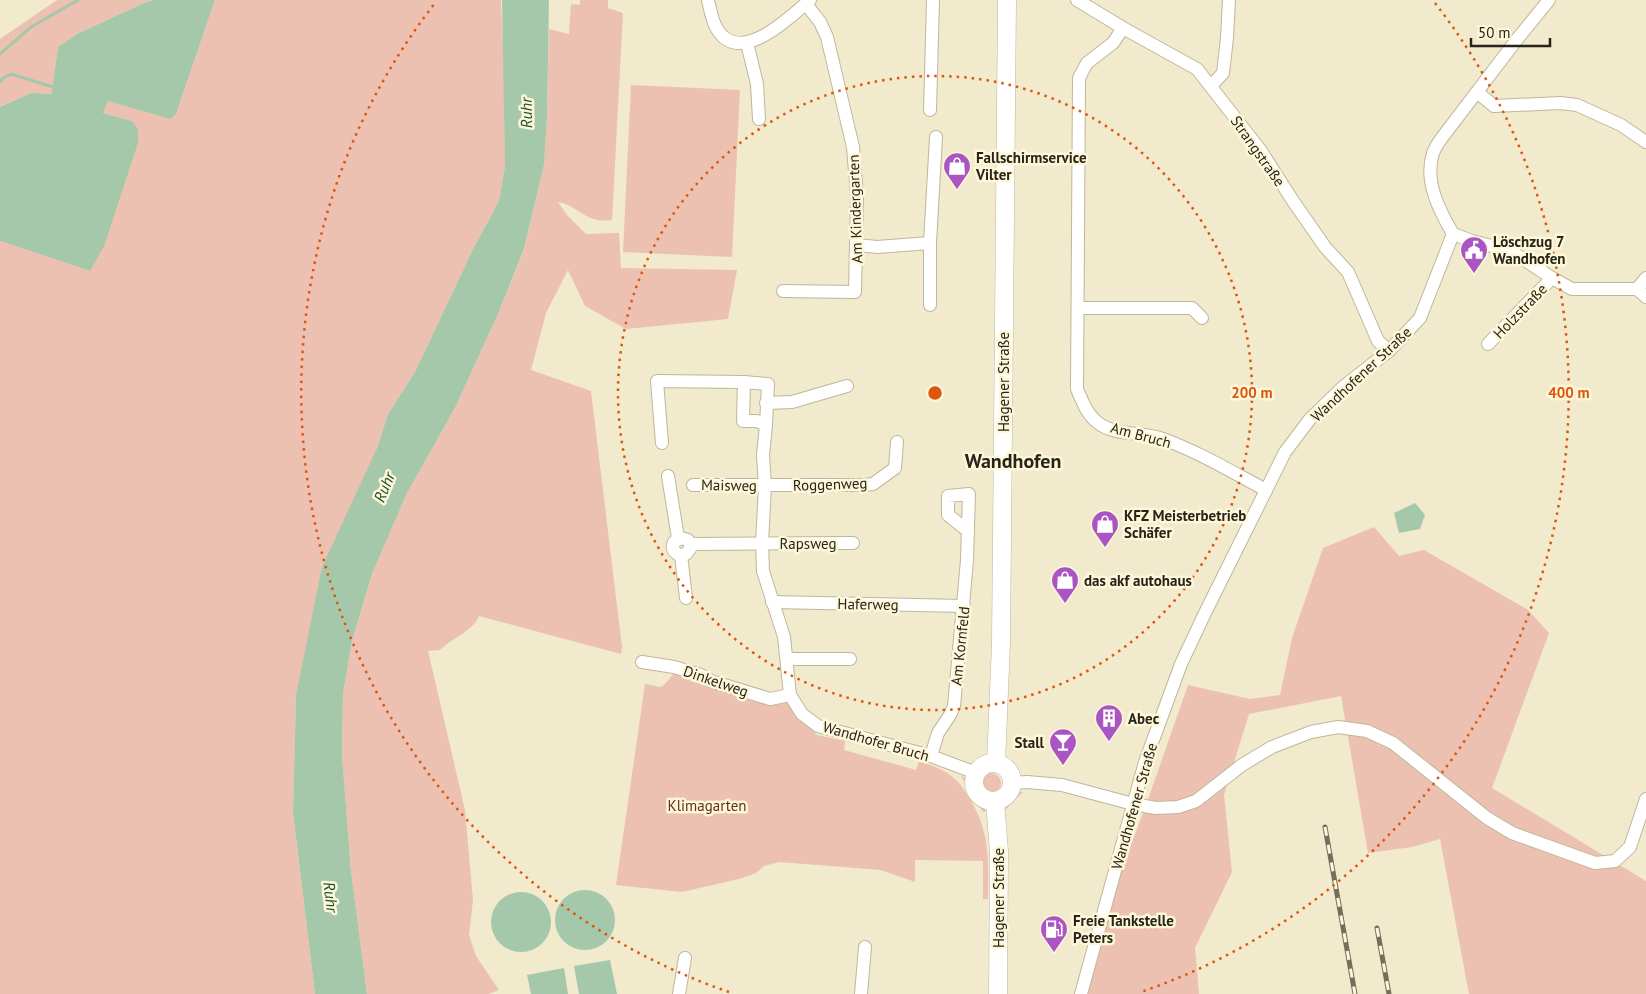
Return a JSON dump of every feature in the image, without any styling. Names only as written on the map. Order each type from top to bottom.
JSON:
[{"type":"main road","name":"Hagener Straße","points":[[996,763],[1001,643],[1007,0]]},
{"type":"main road","points":[[996,763],[1010,772],[1013,783],[1009,794],[995,802],[987,801],[980,797],[975,790],[974,781],[976,773],[984,765],[996,763]]},
{"type":"main road","name":"Hagener Straße","points":[[995,802],[999,851],[998,994]]},
{"type":"street","points":[[708,0],[716,28],[722,36],[731,42],[739,44],[759,39],[808,2]]},
{"type":"street","points":[[930,110],[932,0]]},
{"type":"street","name":"Strangstraße","points":[[1078,0],[1197,70],[1261,151],[1320,240],[1348,272],[1378,341],[1389,351]]},
{"type":"street","points":[[1210,86],[1223,72],[1229,0]]},
{"type":"street","points":[[1453,234],[1442,215],[1431,185],[1430,168],[1433,152],[1518,38],[1549,0]]},
{"type":"street","name":"Am Kindergarten","points":[[783,291],[855,292],[857,196],[853,147],[827,37],[808,2]]},
{"type":"street","name":"Am Bruch","points":[[1124,28],[1114,43],[1087,63],[1079,78],[1077,389],[1083,404],[1097,422],[1111,429],[1161,438],[1209,459],[1266,490]]},
{"type":"street","points":[[747,43],[757,84],[759,119]]},
{"type":"street","points":[[1477,92],[1494,106],[1560,103],[1577,105],[1621,125],[1646,142]]},
{"type":"street","points":[[930,305],[930,242],[936,137]]},
{"type":"street","name":"Wandhofener Straße","points":[[1081,994],[1145,762],[1181,664],[1266,490],[1285,452],[1310,419],[1343,387],[1389,351],[1420,318],[1453,234]]},
{"type":"street","name":"Holzstraße","points":[[1453,234],[1511,251],[1572,289],[1641,293]]},
{"type":"street","points":[[857,245],[877,247],[930,242]]},
{"type":"street","name":"Holzstraße","points":[[1488,344],[1552,278]]},
{"type":"street","points":[[1641,293],[1646,278]]},
{"type":"street","points":[[1079,308],[1192,308],[1202,318]]},
{"type":"street","points":[[662,443],[656,381],[744,382],[743,421],[757,421],[766,425]]},
{"type":"street","name":"Wandhofer Bruch","points":[[744,382],[768,384],[763,455],[765,486],[762,543],[763,571],[784,637],[790,695],[802,714],[818,726],[931,756],[976,773]]},
{"type":"street","points":[[766,403],[792,402],[847,386]]},
{"type":"street","name":"Roggenweg","points":[[765,486],[873,484],[895,468],[897,442]]},
{"type":"street","points":[[668,476],[684,541],[674,542],[673,548],[675,552],[681,555],[686,598]]},
{"type":"street","name":"Maisweg","points":[[693,485],[734,484],[765,486]]},
{"type":"street","name":"Am Kornfeld","points":[[931,756],[938,733],[950,716],[954,706],[964,606],[968,530]]},
{"type":"street","name":"Rapsweg","points":[[684,541],[853,543]]},
{"type":"street","name":"Haferweg","points":[[772,602],[964,606]]},
{"type":"street","points":[[787,658],[850,659]]},
{"type":"street","name":"Dinkelweg","points":[[642,662],[701,675],[711,681],[770,699],[790,695]]},
{"type":"street","points":[[1013,783],[1027,782],[1062,785],[1133,804],[1156,808],[1178,807],[1196,801],[1242,765],[1272,747],[1311,732],[1338,727],[1367,731],[1393,743],[1487,818],[1512,833],[1595,862],[1615,861],[1630,846],[1646,799]]},
{"type":"street","points":[[861,994],[865,947]]},
{"type":"street","points":[[678,994],[685,958]]},
{"type":"green space","points":[[57,0],[154,0],[77,34],[58,47],[53,94],[31,93],[0,107],[0,39]]},
{"type":"green space","points":[[215,0],[501,0],[505,166],[499,201],[474,247],[415,372],[388,414],[296,695],[293,813],[315,994],[0,994],[0,241],[90,271],[132,121],[103,113],[108,101],[170,118],[176,114]]},
{"type":"green space","points":[[580,0],[608,0],[608,8],[623,13],[612,220],[603,221],[589,217],[566,204],[558,202],[567,215],[586,234],[619,233],[621,268],[737,270],[728,319],[626,329],[585,306],[568,270],[546,313],[531,370],[591,391],[622,647],[621,654],[479,616],[472,626],[440,650],[428,651],[465,810],[473,900],[469,935],[476,956],[499,990],[488,994],[367,994],[351,871],[342,755],[343,694],[352,641],[372,574],[407,493],[455,408],[498,314],[524,250],[544,165],[549,29],[569,34],[571,4],[580,5]]},
{"type":"green space","points":[[631,85],[740,90],[732,257],[623,252]]},
{"type":"green space","points":[[1374,527],[1399,556],[1424,550],[1528,610],[1549,633],[1492,788],[1646,881],[1646,994],[1469,994],[1440,839],[1412,847],[1368,853],[1341,696],[1249,714],[1224,795],[1232,872],[1195,948],[1199,994],[1083,994],[1107,906],[1144,811],[1188,685],[1250,699],[1280,695],[1292,638],[1323,548]]},
{"type":"green space","name":"Klimagarten","points":[[677,671],[789,701],[803,722],[817,735],[845,741],[844,750],[916,770],[919,761],[950,775],[959,783],[970,799],[982,824],[987,848],[988,899],[983,899],[983,861],[915,860],[915,882],[881,870],[779,862],[764,866],[756,873],[739,879],[682,892],[616,885],[645,684],[661,687]]},
{"type":"green space","points":[[991,773],[998,776],[1001,783],[998,790],[991,793],[984,790],[981,783],[984,776]]},
{"type":"green space","points":[[961,776],[969,779],[973,793],[986,812],[983,812]]},
{"type":"green space","points":[[1018,791],[1023,792],[1004,811],[1008,799]]},
{"type":"water","points":[[154,0],[215,0],[176,114],[170,119],[108,101],[103,113],[132,121],[138,130],[138,143],[104,246],[90,271],[0,241],[0,107],[31,93],[52,94],[58,47],[77,34]]},
{"type":"water","name":"Ruhr","points":[[502,0],[549,0],[547,118],[544,165],[524,249],[498,314],[455,408],[407,493],[372,574],[352,641],[343,694],[342,755],[351,871],[367,994],[315,994],[293,813],[296,695],[322,567],[377,448],[388,414],[415,372],[474,247],[499,201],[505,166]]},
{"type":"water","points":[[1415,503],[1425,515],[1420,529],[1399,533],[1394,513]]},
{"type":"water","points":[[579,890],[591,890],[602,895],[610,903],[615,914],[613,932],[602,945],[591,950],[579,950],[568,945],[560,937],[555,926],[555,914],[560,903],[568,895]]},
{"type":"water","points":[[515,892],[527,892],[538,897],[546,905],[551,916],[549,934],[538,947],[527,952],[515,952],[504,947],[496,939],[491,928],[491,916],[496,905],[504,897]]},
{"type":"water","points":[[610,960],[617,994],[579,994],[574,966]]},
{"type":"water","points":[[564,968],[568,994],[531,994],[527,975]]},
{"type":"waterway","points":[[0,54],[31,27],[78,0]]},
{"type":"waterway","points":[[0,82],[11,74],[53,87]]},
{"type":"railway","points":[[1325,827],[1355,994]]},
{"type":"railway","points":[[1377,928],[1389,994]]},
{"type":"place","name":"Fallschirmservice Vilter","points":[[957,190]]},
{"type":"place","name":"Löschzug 7 Wandhofen","points":[[1474,274]]},
{"type":"place","name":"KFZ Meisterbetrieb Schäfer","points":[[1105,548]]},
{"type":"place","name":"das akf autohaus","points":[[1065,604]]},
{"type":"place","name":"Abec","points":[[1109,742]]},
{"type":"place","name":"Stall","points":[[1063,766]]},
{"type":"place","name":"Freie Tankstelle Peters","points":[[1054,953]]},
{"type":"district","name":"Wandhofen","points":[[1013,461]]}]
